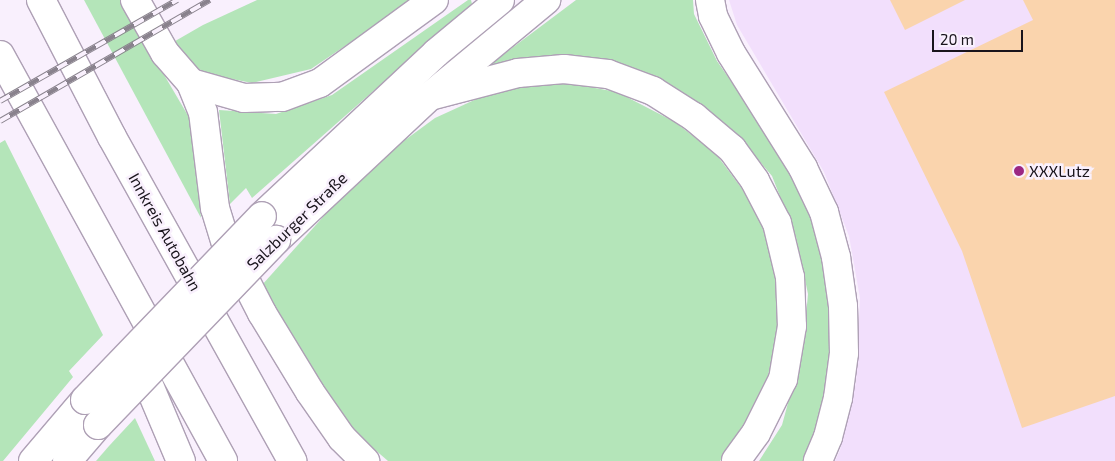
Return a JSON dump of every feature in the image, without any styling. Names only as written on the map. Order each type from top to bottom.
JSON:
[{"type":"main road","name":"Innkreis Autobahn","points":[[41,0],[112,137],[292,461]]},
{"type":"main road","points":[[135,0],[165,53],[191,83],[203,112],[215,208],[226,243],[262,313],[310,392],[342,438],[365,461]]},
{"type":"main road","points":[[191,83],[244,98],[282,97],[320,83],[434,0]]},
{"type":"main road","name":"Salzburger Straße","points":[[33,461],[85,400],[262,216],[436,53],[500,0]]},
{"type":"main road","name":"Salzburger Straße","points":[[67,461],[98,425],[276,240],[430,96],[546,0]]},
{"type":"main road","points":[[710,0],[714,16],[731,53],[803,168],[824,212],[836,257],[843,306],[844,353],[838,398],[828,436],[818,461]]},
{"type":"main road","points":[[0,54],[222,461]]},
{"type":"main road","points":[[430,96],[518,73],[564,69],[608,74],[653,91],[694,116],[732,149],[755,181],[777,223],[790,277],[792,326],[783,379],[756,433],[736,461]]},
{"type":"main road","points":[[132,298],[137,361],[181,461]]},
{"type":"shaded area","points":[[729,0],[1115,0],[1115,461],[835,461],[840,450],[856,382],[860,298],[849,236],[824,172],[737,25]]},
{"type":"green space","points":[[84,0],[120,0],[193,124],[201,218]]},
{"type":"green space","points":[[257,0],[413,0],[311,69],[252,83],[207,74],[182,58],[170,44],[203,25]]},
{"type":"green space","points":[[468,0],[471,0],[472,4],[252,198],[246,188],[230,204],[219,110],[276,114],[332,95]]},
{"type":"green space","points":[[576,0],[693,0],[694,14],[717,61],[771,139],[812,212],[830,283],[831,374],[808,461],[759,461],[782,425],[803,348],[808,294],[796,237],[772,176],[734,131],[663,82],[603,60],[536,56],[488,66]]},
{"type":"green space","points":[[557,81],[617,92],[675,122],[716,154],[755,206],[776,267],[779,326],[766,385],[731,450],[720,461],[388,461],[358,435],[309,365],[262,285],[367,168],[435,118],[494,91]]},
{"type":"green space","points":[[5,140],[103,335],[69,371],[73,377],[3,461],[0,461],[0,143]]},
{"type":"green space","points":[[135,418],[155,461],[96,461],[109,446]]},
{"type":"building","points":[[890,0],[965,0],[905,30]]},
{"type":"building","name":"XXXLutz","points":[[1023,0],[1115,0],[1115,396],[1022,428],[962,251],[884,92],[1033,20]]},
{"type":"railway","points":[[0,101],[177,0]]},
{"type":"railway","points":[[0,121],[210,0]]},
{"type":"place","name":"XXXLutz","points":[[1019,171]]}]
